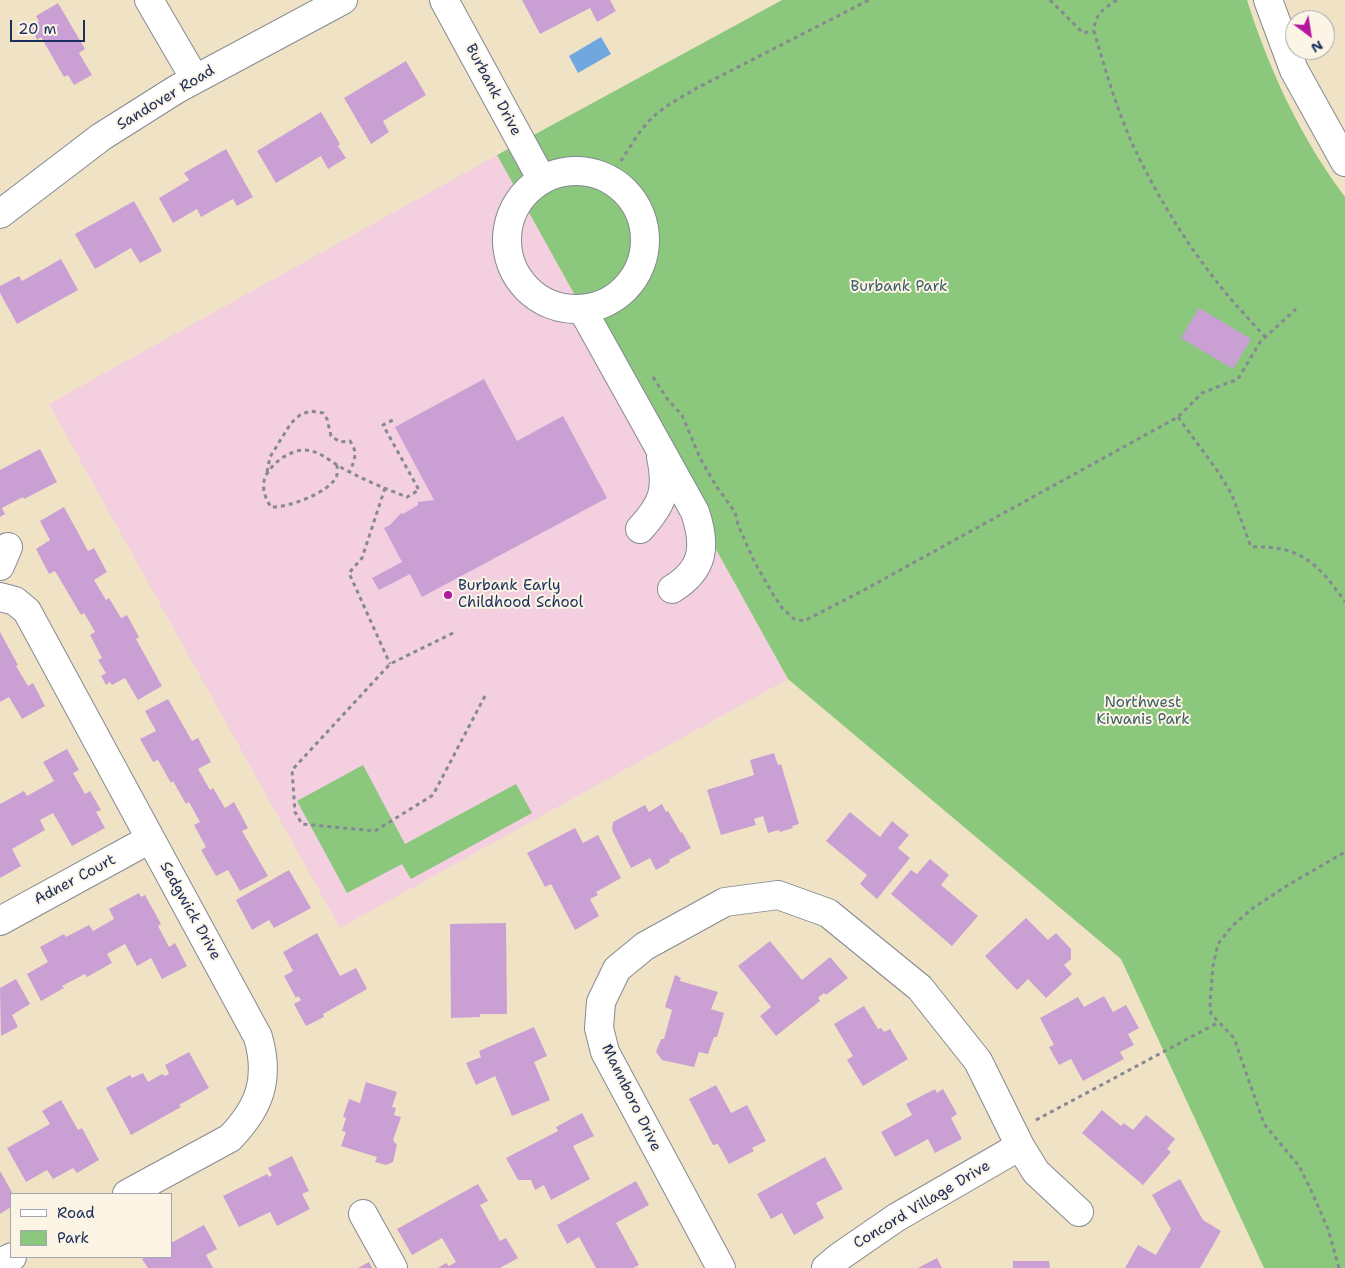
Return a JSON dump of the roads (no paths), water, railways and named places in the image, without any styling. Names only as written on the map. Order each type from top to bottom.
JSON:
[{"type":"street","points":[[149,0],[195,79]]},
{"type":"street","name":"Sandover Road","points":[[0,214],[101,137],[195,79],[343,0]]},
{"type":"street","name":"Burbank Drive","points":[[444,0],[542,180]]},
{"type":"street","points":[[1268,0],[1294,70],[1345,162]]},
{"type":"street","points":[[573,171],[589,172],[605,177],[619,186],[630,197],[639,211],[644,227],[645,243],[642,260],[636,274],[626,287],[613,298],[598,305],[582,309],[564,308],[546,302],[530,292],[518,278],[510,261],[507,242],[509,224],[516,206],[527,192],[542,180],[557,174],[573,171]]},
{"type":"street","points":[[582,309],[695,512],[701,531],[700,554],[696,565],[682,583],[672,589]]},
{"type":"street","points":[[640,528],[660,503],[664,490],[665,476],[656,441]]},
{"type":"street","name":"Sedgwick Drive","points":[[0,597],[15,601],[27,611],[258,1037],[263,1055],[264,1074],[261,1090],[253,1110],[243,1125],[230,1138],[129,1193]]},
{"type":"street","name":"Adner Court","points":[[0,921],[150,840]]},
{"type":"street","name":"Mannboro Drive","points":[[721,1268],[605,1052],[599,1028],[600,1002],[617,969],[645,946],[725,902],[778,895],[828,913],[920,988],[978,1061],[1017,1139],[1036,1172],[1079,1212]]},
{"type":"street","name":"Concord Village Drive","points":[[826,1268],[897,1217],[1017,1139]]},
{"type":"street","points":[[362,1214],[393,1268]]},
{"type":"water","points":[[601,37],[611,54],[578,73],[569,56]]},
{"type":"place","name":"Burbank Early Childhood School","points":[[448,595]]},
{"type":"park label","name":"Burbank Park","points":[[899,287]]},
{"type":"park label","name":"Northwest Kiwanis Park","points":[[1143,712]]}]
